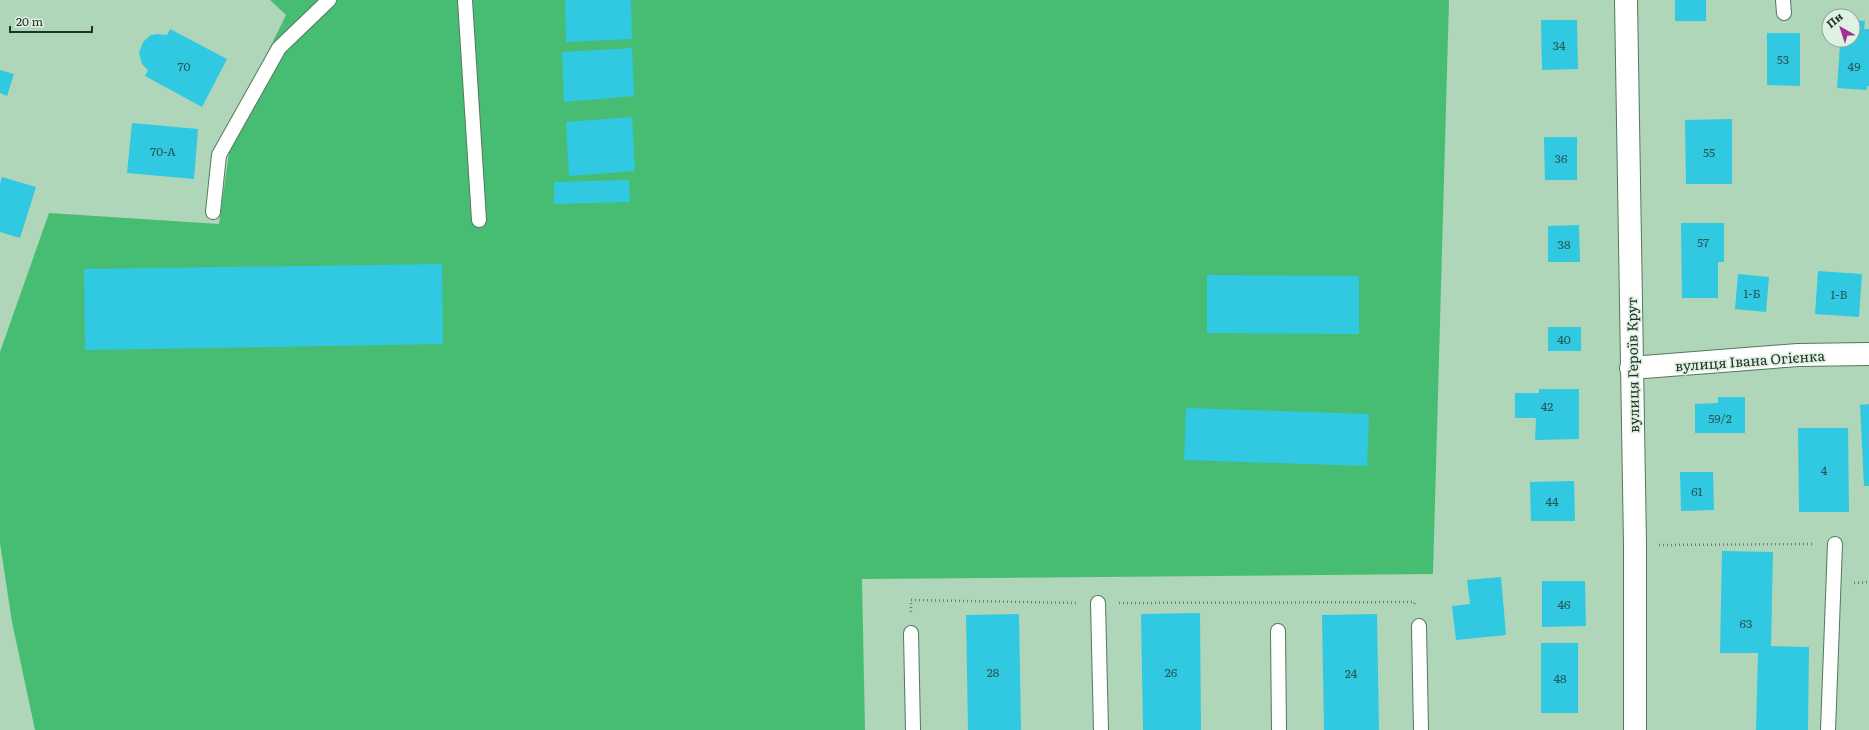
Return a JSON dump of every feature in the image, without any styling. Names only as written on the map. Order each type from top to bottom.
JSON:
[{"type":"street","name":"вулиця Героїв Крут","points":[[1626,0],[1635,545],[1635,730]]},
{"type":"street","name":"вулиця Івана Огієнка","points":[[1631,368],[1798,355],[1869,354]]},
{"type":"lane","points":[[213,212],[219,155],[278,48],[329,0]]},
{"type":"lane","points":[[466,0],[479,220]]},
{"type":"lane","points":[[1828,730],[1835,544]]},
{"type":"lane","points":[[1098,603],[1101,730]]},
{"type":"lane","points":[[1419,626],[1421,730]]},
{"type":"lane","points":[[1278,631],[1279,730]]},
{"type":"lane","points":[[911,633],[913,730]]},
{"type":"path","points":[[1635,545],[1835,544]]},
{"type":"path","points":[[911,633],[911,600],[1098,603],[1414,602],[1419,626]]},
{"type":"green space","points":[[270,0],[1449,0],[1433,574],[862,579],[865,730],[35,730],[12,622],[0,543],[0,352],[49,213],[219,224],[233,123],[286,15]]},
{"type":"building","points":[[565,0],[631,0],[632,39],[566,42]]},
{"type":"building","points":[[1675,0],[1706,0],[1706,21],[1675,21]]},
{"type":"building","points":[[1541,20],[1577,20],[1578,69],[1542,70]]},
{"type":"building","points":[[1861,21],[1865,21],[1864,29],[1869,29],[1869,86],[1867,86],[1867,90],[1837,88],[1840,48],[1861,48]]},
{"type":"building","points":[[170,29],[227,59],[202,107],[145,76],[148,70],[142,64],[139,53],[143,42],[151,35],[167,35]]},
{"type":"building","points":[[1767,33],[1800,33],[1800,86],[1767,85]]},
{"type":"building","points":[[632,48],[634,96],[564,102],[562,52]]},
{"type":"building","points":[[0,70],[14,74],[7,96],[0,93]]},
{"type":"building","points":[[632,117],[635,171],[569,176],[566,122]]},
{"type":"building","points":[[1732,119],[1732,184],[1686,184],[1685,120]]},
{"type":"building","points":[[132,123],[198,129],[194,179],[127,173]]},
{"type":"building","points":[[1544,137],[1577,137],[1577,180],[1545,180]]},
{"type":"building","points":[[2,177],[36,187],[20,238],[0,232],[0,183]]},
{"type":"building","points":[[629,180],[630,202],[554,204],[554,182]]},
{"type":"building","points":[[1681,223],[1724,223],[1724,262],[1718,262],[1718,298],[1682,298]]},
{"type":"building","points":[[1579,225],[1580,262],[1548,262],[1548,226]]},
{"type":"building","points":[[442,264],[443,344],[85,350],[84,269]]},
{"type":"building","points":[[1818,271],[1862,274],[1859,317],[1815,314]]},
{"type":"building","points":[[1738,274],[1769,277],[1766,312],[1735,309]]},
{"type":"building","points":[[1207,275],[1359,276],[1359,334],[1207,333]]},
{"type":"building","points":[[1548,327],[1581,327],[1581,351],[1548,351]]},
{"type":"building","points":[[1539,389],[1579,389],[1579,439],[1535,440],[1536,418],[1515,418],[1515,393],[1539,393]]},
{"type":"building","points":[[1718,397],[1745,397],[1745,433],[1695,433],[1695,404],[1718,403]]},
{"type":"building","points":[[1869,404],[1869,486],[1864,486],[1860,405]]},
{"type":"building","points":[[1186,408],[1369,414],[1367,466],[1184,460]]},
{"type":"building","points":[[1798,428],[1848,428],[1849,512],[1799,512]]},
{"type":"building","points":[[1680,472],[1713,472],[1714,510],[1681,511]]},
{"type":"building","points":[[1574,481],[1575,521],[1531,521],[1530,482]]},
{"type":"building","points":[[1722,551],[1773,552],[1771,646],[1809,647],[1808,730],[1756,730],[1758,653],[1720,653]]},
{"type":"building","points":[[1501,577],[1506,635],[1456,640],[1452,606],[1470,604],[1467,580]]},
{"type":"building","points":[[1542,581],[1585,581],[1586,626],[1542,627]]},
{"type":"building","points":[[1200,613],[1201,730],[1143,730],[1141,614]]},
{"type":"building","points":[[1019,614],[1021,730],[968,730],[966,615]]},
{"type":"building","points":[[1377,614],[1379,730],[1324,730],[1322,615]]},
{"type":"building","points":[[1541,643],[1578,643],[1578,713],[1541,713]]}]
